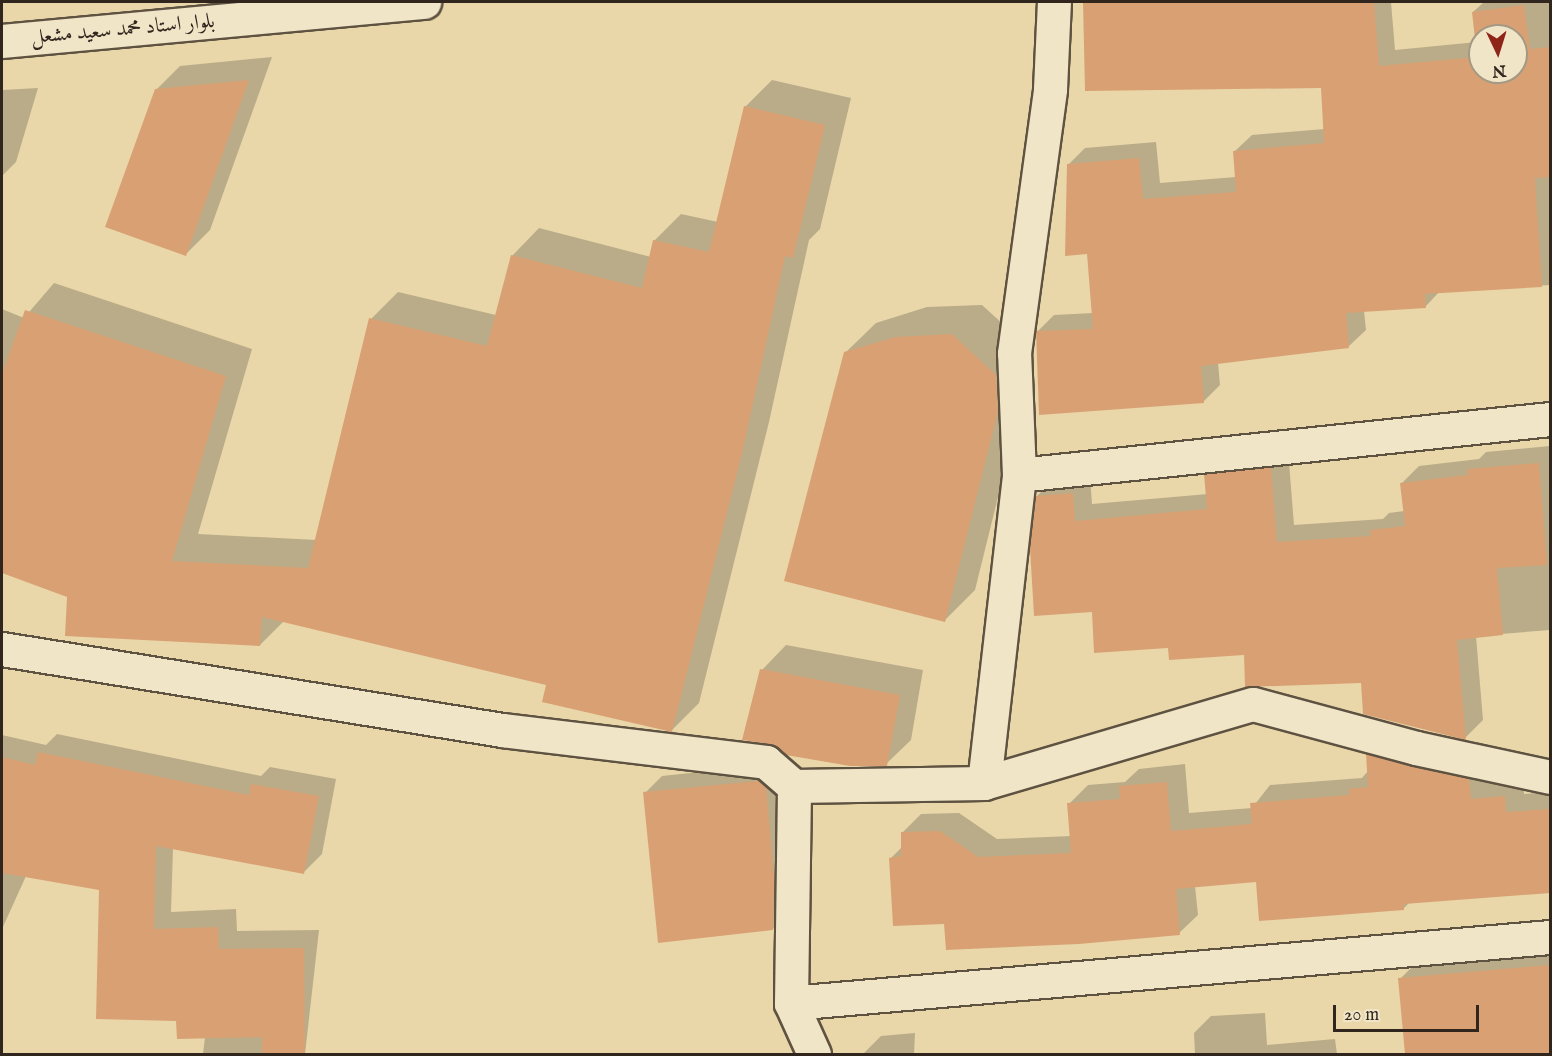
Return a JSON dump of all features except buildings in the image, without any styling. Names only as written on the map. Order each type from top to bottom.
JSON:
[{"type":"street","name":"بلوار استاد محمد سعید مشعل","points":[[2,41],[424,2]]},
{"type":"street","points":[[984,783],[1019,475],[1014,353],[1050,89],[1054,2]]},
{"type":"street","points":[[1019,475],[1551,420]]},
{"type":"street","points":[[2,649],[502,730],[766,762],[794,786],[984,783],[1253,705],[1416,748],[1551,777]]},
{"type":"street","points":[[794,786],[791,1003],[814,1054]]},
{"type":"street","points":[[791,1003],[1551,937]]}]
